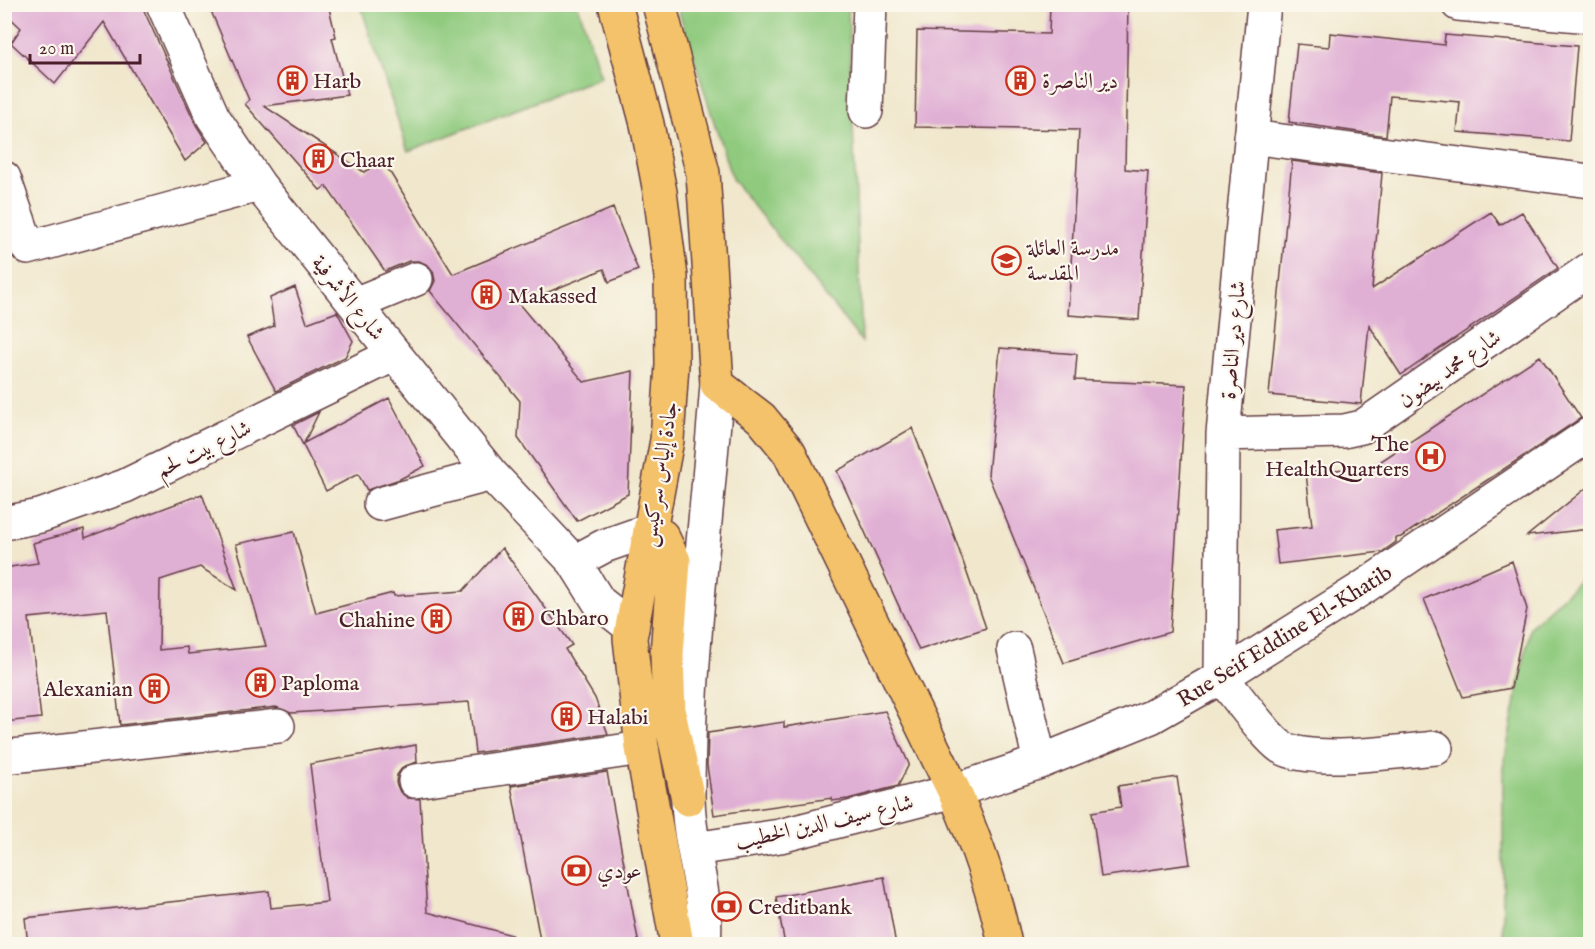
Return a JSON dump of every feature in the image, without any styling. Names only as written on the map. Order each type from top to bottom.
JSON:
[{"type":"main road","name":"جادة إلياس سركيس","points":[[615,4],[647,124],[660,192],[671,277],[672,365],[667,440],[632,628],[633,676],[642,748],[677,945]]},
{"type":"main road","name":"جادة إلياس سركيس","points":[[659,4],[703,173],[717,384]]},
{"type":"main road","points":[[717,384],[761,418],[789,452],[954,790],[979,848],[997,905],[1005,945]]},
{"type":"main road","points":[[650,530],[662,536],[674,561],[667,654],[669,713],[688,799]]},
{"type":"street","name":"شارع الأشرفية","points":[[163,4],[213,117],[259,184],[491,474],[574,562],[598,602],[632,628]]},
{"type":"street","points":[[866,111],[870,4]]},
{"type":"street","name":"شارع دير الناصرة","points":[[1221,677],[1223,434],[1264,4]]},
{"type":"street","points":[[1458,4],[1590,16]]},
{"type":"street","points":[[1251,137],[1590,181]]},
{"type":"street","points":[[4,178],[28,248],[259,184]]},
{"type":"street","name":"شارع محمد بيضون","points":[[1223,434],[1344,432],[1362,427],[1590,269]]},
{"type":"street","points":[[355,304],[416,279]]},
{"type":"street","name":"شارع بيت لحم","points":[[4,523],[40,516],[125,486],[395,354]]},
{"type":"street","name":"جادة إلياس سركيس","points":[[704,945],[704,907],[688,799],[692,657],[707,521],[717,384]]},
{"type":"street","name":"Rue Seif Eddine El-Khatib","points":[[954,790],[1040,762],[1151,717],[1221,677],[1361,589],[1590,434]]},
{"type":"street","points":[[380,504],[491,474]]},
{"type":"street","points":[[574,562],[604,546],[650,530]]},
{"type":"street","points":[[1014,649],[1040,762]]},
{"type":"street","points":[[1221,677],[1280,746],[1298,753],[1324,756],[1436,748]]},
{"type":"street","points":[[4,757],[278,726]]},
{"type":"street","points":[[415,781],[642,748]]},
{"type":"street","name":"شارع سيف الدين الخطيب","points":[[694,849],[780,836],[954,790]]},
{"type":"green space","points":[[367,5],[578,5],[601,77],[408,151],[361,7]]},
{"type":"green space","points":[[677,5],[848,5],[862,342],[732,179]]},
{"type":"green space","points":[[1590,571],[1590,944],[1500,944],[1503,943],[1503,768],[1530,627]]},
{"type":"building","points":[[4,4],[141,4],[196,125],[207,142],[185,161],[104,22],[55,84],[11,43],[21,28],[4,12]]},
{"type":"building","points":[[208,4],[328,4],[336,37],[332,38],[347,95],[264,106],[364,172],[383,161],[453,274],[613,208],[638,270],[609,282],[604,269],[519,304],[584,382],[633,371],[628,494],[577,521],[518,438],[520,401],[430,291],[435,281],[433,271],[428,265],[419,261],[409,261],[385,271],[326,186],[320,190],[245,104],[249,100]]},
{"type":"building","name":"دير الناصرة","points":[[1050,4],[1128,4],[1125,169],[1148,171],[1139,320],[1068,315],[1079,130],[915,127],[917,31],[1049,34]]},
{"type":"building","points":[[1330,33],[1444,45],[1445,35],[1577,46],[1569,141],[1457,132],[1460,102],[1390,96],[1386,136],[1289,122],[1297,44],[1329,47]]},
{"type":"building","points":[[1292,161],[1382,173],[1372,289],[1491,212],[1500,225],[1522,212],[1558,268],[1401,375],[1369,325],[1361,404],[1269,395]]},
{"type":"building","points":[[295,287],[307,323],[337,312],[353,341],[345,357],[276,391],[247,337],[274,326],[270,298]]},
{"type":"building","points":[[1000,348],[1077,354],[1075,380],[1186,385],[1170,632],[1064,663],[988,475]]},
{"type":"building","points":[[1540,356],[1581,418],[1401,537],[1396,538],[1396,542],[1382,552],[1278,564],[1274,530],[1312,526],[1306,473],[1355,468],[1354,479]]},
{"type":"building","points":[[389,398],[425,466],[400,479],[367,490],[358,474],[326,491],[293,425],[319,412],[304,443]]},
{"type":"building","points":[[912,428],[950,524],[986,628],[919,650],[837,471]]},
{"type":"building","points":[[1590,485],[1590,529],[1527,536]]},
{"type":"building","points":[[202,494],[237,590],[200,567],[160,580],[159,650],[187,647],[188,654],[266,646],[236,544],[294,532],[316,613],[393,593],[394,596],[463,591],[502,548],[572,645],[565,649],[595,698],[608,734],[475,753],[469,702],[291,713],[276,707],[120,725],[107,610],[29,618],[41,718],[4,722],[4,568],[38,563],[33,543],[84,529],[85,538]]},
{"type":"building","points":[[1512,561],[1527,609],[1511,688],[1463,697],[1424,599]]},
{"type":"building","points":[[885,711],[909,764],[898,786],[848,799],[832,801],[832,798],[714,815],[707,765],[708,733],[784,722],[784,727]]},
{"type":"building","points":[[416,745],[417,762],[403,767],[397,775],[396,783],[400,792],[408,798],[420,799],[427,912],[512,935],[511,945],[28,945],[25,918],[269,891],[271,908],[327,902],[310,764]]},
{"type":"building","name":"عودي","points":[[607,772],[639,945],[541,945],[511,786]]},
{"type":"building","points":[[1177,777],[1190,864],[1101,877],[1092,812],[1121,807],[1118,786]]},
{"type":"building","points":[[884,877],[896,945],[785,945],[776,897]]},
{"type":"place","name":"Harb","points":[[292,80]]},
{"type":"place","name":"دير الناصرة","points":[[1021,80]]},
{"type":"place","name":"Chaar","points":[[319,159]]},
{"type":"place","name":"مدرسة العائلة المقدسة","points":[[1006,260]]},
{"type":"place","name":"Makassed","points":[[487,295]]},
{"type":"place","name":"The HealthQuarters","points":[[1430,456]]},
{"type":"place","name":"Chbaro","points":[[519,617]]},
{"type":"place","name":"Chahine","points":[[436,619]]},
{"type":"place","name":"Paploma","points":[[260,682]]},
{"type":"place","name":"Alexanian","points":[[154,688]]},
{"type":"place","name":"Halabi","points":[[566,716]]},
{"type":"place","name":"عودي","points":[[576,870]]},
{"type":"place","name":"Creditbank","points":[[727,906]]}]
